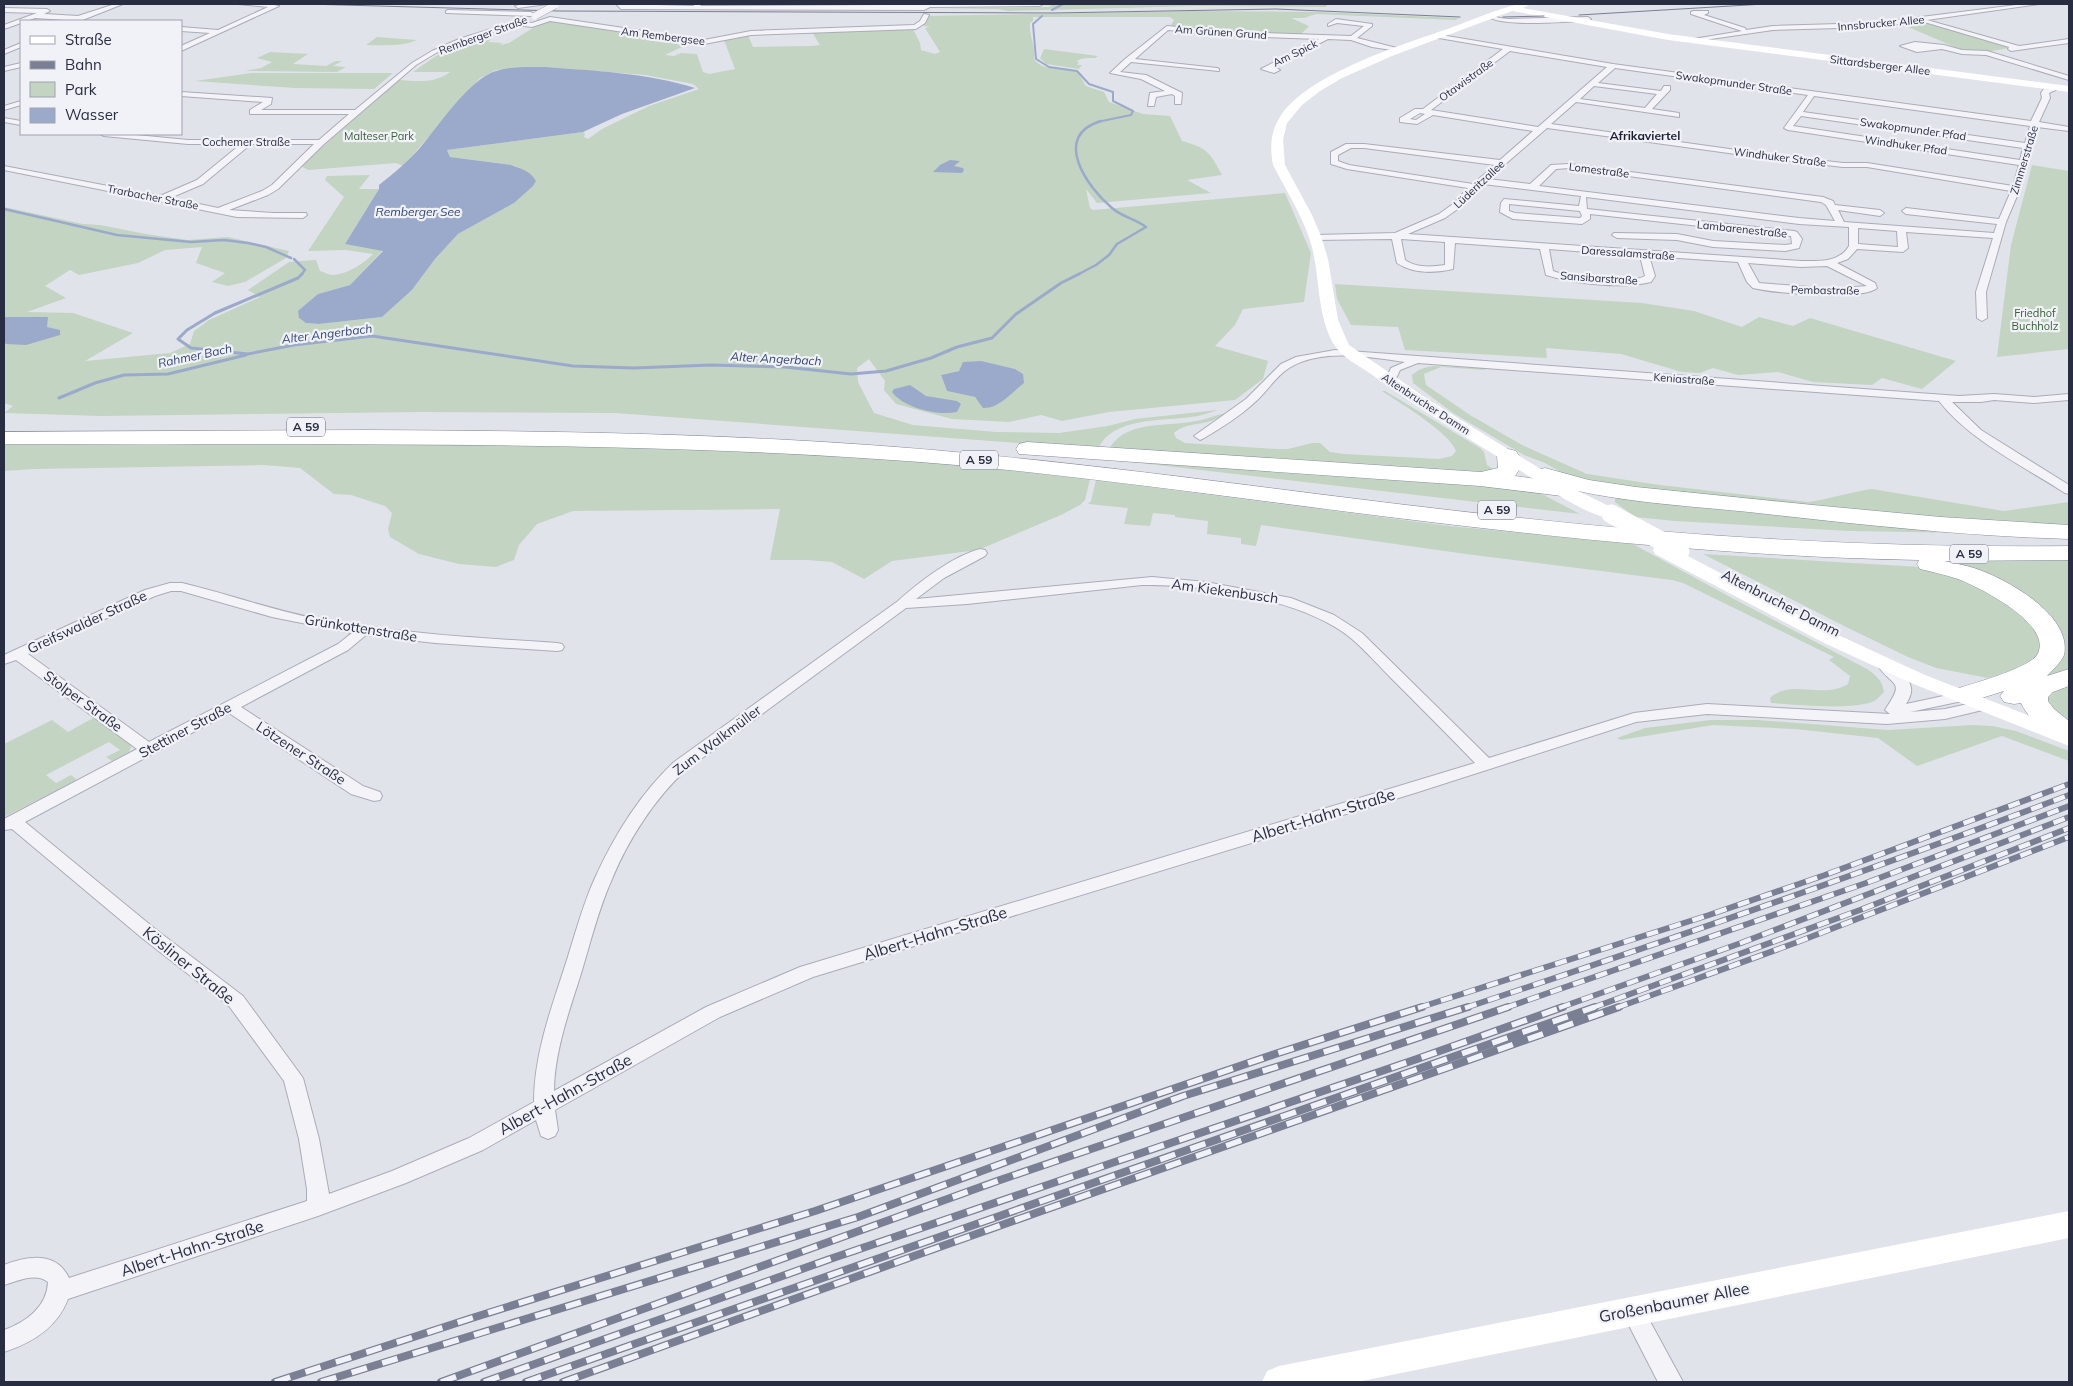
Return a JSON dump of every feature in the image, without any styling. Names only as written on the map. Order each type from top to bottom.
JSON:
[{"type":"highway","name":"A 59","points":[[4,429],[325,427],[707,432],[927,446],[1050,458],[1456,506],[1678,529],[1854,539],[1984,542],[2069,540]]},
{"type":"highway","name":"A 59","points":[[4,438],[508,436],[696,441],[820,447],[1035,466],[1446,517],[1684,541],[1868,553],[2069,553]]},
{"type":"highway","points":[[927,446],[1050,449],[1480,479],[1562,489]]},
{"type":"highway","points":[[1480,479],[1506,473],[1510,467],[1508,456]]},
{"type":"highway","points":[[1531,470],[1574,483],[1636,492],[1978,528],[2069,532]]},
{"type":"highway","points":[[1601,512],[1602,499],[1636,492]]},
{"type":"highway","points":[[1868,553],[1940,566],[1967,574],[2013,597],[2043,621],[2052,644],[2050,657],[2037,670],[1972,699]]},
{"type":"highway","points":[[1972,699],[2042,688],[2069,677]]},
{"type":"highway","points":[[2042,688],[2035,695],[2034,702],[2038,709],[2069,737]]},
{"type":"main road","name":"Sittardsberger Allee","points":[[1494,4],[1513,5],[1549,15],[1690,40],[2069,90]]},
{"type":"main road","points":[[1537,4],[1549,15]]},
{"type":"main road","name":"Altenbrucher Damm","points":[[1513,5],[1490,16],[1398,49],[1340,77],[1310,94],[1294,106],[1281,125],[1277,138],[1279,164],[1316,238],[1324,269],[1327,300],[1339,342],[1390,381],[1601,512],[1671,550],[1972,699]]},
{"type":"main road","name":"Altenbrucher Damm","points":[[1454,29],[1469,19],[1513,5]]},
{"type":"main road","name":"Sittardsberger Allee","points":[[1549,15],[1588,19],[1690,40]]},
{"type":"main road","name":"Altenbrucher Damm","points":[[1671,550],[1744,595],[1881,662],[1926,683],[2069,737]]},
{"type":"main road","name":"Großenbaumer Allee","points":[[1279,1382],[2069,1224]]},
{"type":"street","points":[[4,9],[16,4]]},
{"type":"street","points":[[34,16],[78,19],[120,4]]},
{"type":"street","points":[[182,50],[276,6],[241,4]]},
{"type":"street","points":[[485,5],[529,6],[544,4]]},
{"type":"street","name":"Remberger Straße","points":[[220,210],[265,193],[275,186],[321,142],[414,64],[434,52],[461,40],[535,16],[556,4]]},
{"type":"street","points":[[619,4],[621,7],[886,6],[924,8],[928,4],[1040,4]]},
{"type":"street","name":"Innsbrucker Allee","points":[[1690,40],[1786,27],[1854,27],[2036,4]]},
{"type":"street","points":[[4,9],[47,11],[23,20]]},
{"type":"street","points":[[448,12],[548,14],[552,17],[550,19]]},
{"type":"street","name":"Am Rembergsee","points":[[515,23],[532,25],[550,19],[704,42],[751,33],[916,27],[923,22],[926,15]]},
{"type":"street","name":"Sittardsberger Allee","points":[[1490,16],[1503,21],[1549,15]]},
{"type":"street","points":[[1698,15],[1747,31]]},
{"type":"street","name":"Sittardsberger Allee","points":[[1574,19],[1588,19]]},
{"type":"street","points":[[1918,20],[2019,48]]},
{"type":"street","points":[[4,27],[20,21]]},
{"type":"street","name":"Am Spick","points":[[1330,26],[1336,21],[1370,26],[1352,38]]},
{"type":"street","name":"Am Grünen Grund","points":[[1173,92],[1143,77],[1114,73],[1166,28],[1236,34],[1327,38]]},
{"type":"street","points":[[182,29],[223,32]]},
{"type":"street","name":"Innsbrucker Allee","points":[[1706,42],[1714,37],[1725,34]]},
{"type":"street","name":"Swakopmunder Straße","points":[[1436,36],[1613,66],[2069,129]]},
{"type":"street","name":"Am Spick","points":[[1268,67],[1327,38],[1352,38],[1372,45],[1398,49]]},
{"type":"street","points":[[1944,48],[1962,52],[1987,53],[2069,41]]},
{"type":"street","points":[[4,53],[20,45]]},
{"type":"street","name":"Otawistraße","points":[[1427,112],[1508,49]]},
{"type":"street","points":[[4,53],[20,55]]},
{"type":"street","points":[[1987,53],[2069,79]]},
{"type":"street","points":[[1127,60],[1217,70]]},
{"type":"street","points":[[4,69],[20,65]]},
{"type":"street","name":"Lüderitzallee","points":[[1316,238],[1396,236],[1442,216],[1456,206],[1466,194],[1613,66]]},
{"type":"street","name":"Zimmerstraße","points":[[1982,318],[1981,292],[2002,222],[2016,189],[2034,124],[2046,98],[2056,92],[2056,88],[2062,82],[2069,79]]},
{"type":"street","points":[[1593,84],[1665,90],[1647,111]]},
{"type":"street","points":[[1151,104],[1154,95],[1173,92],[1179,95],[1178,102]]},
{"type":"street","points":[[182,94],[269,100],[253,112],[357,112]]},
{"type":"street","points":[[1798,113],[1812,94]]},
{"type":"street","points":[[1574,100],[1676,115]]},
{"type":"street","points":[[4,108],[20,103]]},
{"type":"street","name":"Windhuker Straße","points":[[1427,112],[1843,165],[1872,153],[2016,189]]},
{"type":"street","name":"Windhuker Pfad","points":[[1798,113],[1788,128],[1872,153],[2024,163]]},
{"type":"street","name":"Swakopmunder Pfad","points":[[1798,113],[2028,146]]},
{"type":"street","points":[[4,120],[20,123]]},
{"type":"street","name":"Cochemer Straße","points":[[114,135],[188,142],[321,142]]},
{"type":"street","name":"Cochemer Straße","points":[[142,138],[150,135]]},
{"type":"street","points":[[160,199],[200,182],[249,142]]},
{"type":"street","name":"Lambarenestraße","points":[[1377,154],[1349,146],[1334,154],[1334,162],[1339,165],[1366,170],[1436,176],[1479,184],[1584,194],[1687,208],[1737,206],[1799,221],[1998,236]]},
{"type":"street","points":[[1366,170],[1377,154],[1410,158],[1501,163]]},
{"type":"street","points":[[1400,174],[1410,158]]},
{"type":"street","name":"Lomestraße","points":[[1531,188],[1557,166],[1823,200],[1830,203],[1833,207],[1880,213]]},
{"type":"street","name":"Trarbacher Straße","points":[[4,168],[258,216],[303,215]]},
{"type":"street","name":"Lomestraße","points":[[1637,201],[1645,176]]},
{"type":"street","points":[[1737,206],[1740,189]]},
{"type":"street","points":[[1583,214],[1584,194]]},
{"type":"street","name":"Lambarenestraße","points":[[1605,222],[1583,214],[1513,216],[1504,212],[1504,207],[1508,201],[1583,214],[1794,234]]},
{"type":"street","points":[[1833,207],[1841,225]]},
{"type":"street","name":"Lambarenestraße","points":[[1687,208],[1688,223]]},
{"type":"street","points":[[1906,211],[2002,222]]},
{"type":"street","points":[[1930,214],[1933,231]]},
{"type":"street","name":"Lambarenestraße","points":[[1794,234],[1799,221]]},
{"type":"street","name":"Lambarenestraße","points":[[1677,237],[1675,232],[1688,223]]},
{"type":"street","points":[[1853,226],[1854,246],[1900,250],[1903,248],[1901,230]]},
{"type":"street","name":"Lambarenestraße","points":[[1617,235],[1677,237],[1714,244],[1784,248],[1796,246],[1797,239],[1794,234]]},
{"type":"street","points":[[1396,236],[1400,261],[1405,265],[1438,269],[1450,266],[1450,239]]},
{"type":"street","name":"Daressalamstraße","points":[[1396,236],[1792,264],[1829,263],[1847,255],[1854,246]]},
{"type":"street","name":"Sansibarstraße","points":[[1544,247],[1549,273],[1567,277],[1648,280],[1650,276],[1644,254]]},
{"type":"street","name":"Pembastraße","points":[[1742,261],[1752,282],[1756,286],[1842,292],[1872,288],[1872,285],[1867,282],[1829,263]]},
{"type":"street","points":[[1200,436],[1249,402],[1286,366],[1299,360],[1358,356]]},
{"type":"street","name":"Keniastraße","points":[[1358,356],[1943,398],[1981,399],[1994,396],[2034,400],[2069,397]]},
{"type":"street","name":"Keniastraße","points":[[1390,381],[1396,368],[1404,364],[1424,361]]},
{"type":"street","points":[[1943,398],[1952,410],[1977,432],[2069,490]]},
{"type":"street","name":"Zum Walkmüller","points":[[548,1130],[544,1106],[544,1076],[562,1003],[603,879],[636,819],[664,781],[680,766],[796,680],[903,604],[918,589],[940,574],[980,553]]},
{"type":"street","name":"Am Kiekenbusch","points":[[903,604],[938,603],[1152,581],[1188,583],[1276,596],[1315,609],[1340,623],[1357,636],[1486,764]]},
{"type":"street","name":"Grünkottenstraße","points":[[170,587],[182,587],[261,611],[363,630],[430,638],[557,647]]},
{"type":"street","name":"Greifswalder Straße","points":[[4,660],[150,593],[170,587]]},
{"type":"street","name":"Stettiner Straße","points":[[8,823],[343,647],[363,630]]},
{"type":"street","name":"Stolper Straße","points":[[18,654],[148,749]]},
{"type":"street","points":[[1881,662],[1900,678],[1905,688],[1905,695],[1892,710]]},
{"type":"street","name":"Albert-Hahn-Straße","points":[[1852,717],[1972,699]]},
{"type":"street","name":"Albert-Hahn-Straße","points":[[59,1292],[380,1185],[476,1144],[714,1012],[807,972],[1409,789],[1634,718],[1670,712],[1707,709],[1887,719],[1920,717],[1972,699]]},
{"type":"street","name":"Lötzener Straße","points":[[229,706],[357,790],[374,796]]},
{"type":"street","name":"Kösliner Straße","points":[[8,823],[236,1001],[293,1078],[309,1139],[318,1189],[318,1207]]},
{"type":"street","points":[[4,1341],[30,1330],[44,1318],[54,1305],[59,1292],[59,1282],[56,1275],[45,1268],[25,1267],[6,1271]]},
{"type":"street","points":[[1632,1310],[1672,1382]]},
{"type":"green space","points":[[1055,4],[1328,4],[1326,7],[1198,6],[1008,11],[998,9],[939,9],[1048,7]]},
{"type":"green space","name":"Malteser Park","points":[[1195,11],[1320,12],[1459,18],[1455,20],[1316,14],[1304,18],[1291,18],[1309,26],[1300,35],[1237,33],[1175,27],[1171,25],[1174,20],[1170,17],[1033,17],[1033,21],[1030,23],[1030,33],[1034,59],[1038,64],[1049,68],[1077,72],[1086,86],[1104,92],[1109,102],[1143,114],[1170,116],[1182,141],[1207,152],[1222,175],[1187,180],[1211,193],[1097,203],[1086,189],[1090,208],[1093,210],[1285,193],[1311,253],[1304,302],[1243,309],[1235,325],[1215,346],[1268,361],[1263,379],[1235,400],[1109,412],[1062,421],[1041,415],[1009,422],[952,419],[896,404],[884,390],[885,381],[869,359],[857,368],[858,382],[874,413],[913,425],[996,432],[1059,433],[1108,426],[1135,419],[1218,410],[1194,417],[1153,420],[1126,426],[1114,431],[1098,449],[615,413],[422,412],[101,416],[4,413],[13,406],[4,403],[4,207],[83,224],[100,225],[146,234],[188,240],[228,237],[289,251],[286,258],[245,282],[228,286],[212,282],[225,273],[196,263],[202,247],[165,250],[138,263],[79,275],[70,270],[45,286],[66,298],[27,312],[73,313],[133,333],[85,361],[170,353],[190,344],[194,331],[209,320],[260,297],[248,290],[289,262],[316,260],[320,271],[332,275],[349,271],[360,265],[373,254],[346,250],[308,251],[344,197],[325,180],[327,176],[370,175],[359,189],[379,189],[345,244],[383,250],[350,285],[318,294],[299,318],[306,323],[319,324],[382,317],[412,290],[435,259],[458,234],[514,203],[520,168],[511,165],[450,157],[447,150],[583,132],[585,133],[584,137],[588,139],[602,129],[649,106],[699,89],[693,84],[645,75],[546,67],[496,70],[480,78],[403,166],[396,163],[308,170],[301,166],[398,80],[432,80],[450,72],[413,72],[431,59],[461,43],[471,40],[493,37],[488,42],[502,43],[500,45],[509,43],[536,26],[554,20],[665,38],[686,45],[665,55],[697,54],[703,72],[709,74],[735,69],[724,40],[748,35],[753,47],[812,46],[820,45],[812,32],[913,29],[920,43],[921,50],[935,54],[940,52],[925,28],[930,27],[920,25],[925,16]],"holes":[[[959,371],[1024,382],[1009,393],[978,401],[976,397],[947,391],[941,375]]]},
{"type":"green space","points":[[1920,21],[2010,48],[1985,52],[1964,51],[1899,23]]},
{"type":"green space","points":[[377,37],[417,40],[399,45],[366,45]]},
{"type":"green space","points":[[1044,49],[1098,56],[1078,60],[1076,62],[1079,62],[1077,65],[1082,65],[1079,69],[1046,64],[1040,58]]},
{"type":"green space","points":[[270,52],[308,54],[293,64],[326,66],[336,61],[342,61],[333,66],[346,67],[337,72],[245,71],[261,68],[272,62],[257,58]]},
{"type":"green space","points":[[252,73],[393,73],[374,89],[295,88],[195,81]]},
{"type":"green space","name":"Friedhof Buchholz","points":[[2032,165],[2069,171],[2069,349],[1997,357],[2011,245]]},
{"type":"green space","points":[[1335,284],[1642,303],[1694,311],[1742,327],[1759,317],[1793,326],[1810,318],[1956,361],[1922,389],[1882,378],[1872,385],[1813,382],[1778,372],[1738,375],[1713,368],[1700,373],[1682,372],[1621,354],[1546,348],[1547,358],[1405,350],[1398,327],[1351,325],[1337,299]]},
{"type":"green space","points":[[1434,366],[1484,368],[1485,370],[1441,367],[1424,374],[1426,385],[1470,415],[1522,445],[1587,474],[1660,485],[1808,502],[1872,489],[2004,511],[2069,502],[2069,529],[1986,526],[1638,490],[1569,477],[1545,463],[1524,455],[1453,413],[1413,383],[1412,375],[1417,371]]},
{"type":"green space","points":[[1382,391],[1385,391],[1480,448],[1484,452],[1487,465],[1498,472],[1492,475],[1108,451],[1122,435],[1140,428],[1193,422],[1225,413],[1212,421],[1180,429],[1174,433],[1176,438],[1185,443],[1276,449],[1288,449],[1320,443],[1330,452],[1344,454],[1439,459],[1452,456],[1456,451],[1452,444],[1435,427]]},
{"type":"green space","points":[[318,442],[694,448],[887,459],[1090,479],[1085,500],[1080,505],[1061,515],[978,550],[892,561],[864,579],[832,562],[770,560],[780,509],[573,511],[537,524],[519,545],[514,560],[496,567],[459,564],[419,554],[390,537],[388,529],[392,513],[385,506],[351,495],[334,494],[300,468],[264,465],[4,471],[4,445]]},
{"type":"green space","points":[[1079,456],[1530,488],[1580,514]]},
{"type":"green space","points":[[1096,480],[1449,526],[1633,544],[1867,669],[1882,684],[1884,692],[1872,702],[1850,706],[1771,703],[1770,698],[1779,692],[1797,689],[1828,690],[1838,688],[1848,684],[1850,676],[1829,660],[1834,657],[1683,583],[1672,580],[1466,554],[1261,525],[1256,546],[1241,544],[1241,538],[1207,534],[1208,521],[1175,517],[1175,515],[1153,513],[1150,526],[1124,524],[1128,508],[1088,504],[1091,501]]},
{"type":"green space","points":[[1615,499],[2036,534],[1849,531],[1675,521],[1635,517],[1615,502]]},
{"type":"green space","points":[[1703,554],[1937,568],[2025,610],[2041,641],[2039,654],[2028,665],[1988,678],[1936,668],[1908,657],[1846,627]]},
{"type":"green space","points":[[1930,560],[2069,560],[2069,670],[2052,677],[2048,675],[2061,661],[2062,644],[2049,622]]},
{"type":"green space","points":[[2069,685],[2069,723],[2053,716],[2044,697],[2049,692]]},
{"type":"green space","points":[[95,717],[132,744],[129,752],[112,761],[106,757],[120,750],[109,742],[46,775],[56,783],[71,775],[77,780],[4,817],[4,744],[52,720],[68,732]]},
{"type":"green space","points":[[1711,720],[1758,720],[1888,730],[1973,725],[1992,726],[2016,731],[2069,751],[2069,761],[2002,736],[1917,766],[1878,738],[1795,729],[1713,725],[1621,740],[1617,738],[1645,728]]},
{"type":"water","name":"Remberger See","points":[[546,67],[640,76],[695,88],[622,114],[583,132],[447,150],[450,157],[511,165],[522,169],[536,181],[514,203],[458,234],[435,259],[412,290],[382,317],[319,324],[306,323],[299,318],[298,311],[318,294],[350,285],[383,251],[345,244],[379,189],[379,185],[419,149],[465,93],[486,75],[502,69]]},
{"type":"water","points":[[950,160],[960,161],[954,166],[963,168],[962,173],[933,172],[940,165]]},
{"type":"water","points":[[4,317],[48,317],[47,327],[60,330],[60,335],[26,345],[6,344],[4,342]]},
{"type":"water","points":[[981,361],[1015,369],[1023,374],[1024,383],[1000,403],[989,408],[983,408],[975,397],[947,391],[941,375],[959,371],[963,362]]},
{"type":"water","points":[[910,385],[926,396],[957,401],[961,404],[957,412],[931,412],[904,402],[892,392],[894,389]]},
{"type":"waterway","name":"Alter Angerbach","points":[[1052,10],[1063,4]]},
{"type":"waterway","name":"Alter Angerbach","points":[[1042,16],[1033,24],[1036,59],[1049,67],[1077,71],[1089,84],[1113,92],[1113,101],[1133,111],[1131,115],[1100,121]]},
{"type":"waterway","name":"Alter Angerbach","points":[[1077,275],[1096,265],[1109,255],[1117,244],[1146,227],[1116,211],[1102,199],[1084,175],[1078,162],[1076,150],[1078,138],[1086,128],[1100,121]]},
{"type":"waterway","name":"Alter Angerbach","points":[[4,209],[117,235],[191,242],[224,240],[248,243],[266,247],[291,258]]},
{"type":"waterway","name":"Alter Angerbach","points":[[294,259],[305,270],[301,275]]},
{"type":"waterway","name":"Alter Angerbach","points":[[301,275],[298,278],[215,313],[187,330],[178,339],[191,348],[248,354],[294,345],[372,336],[573,366],[634,368],[711,365],[785,367],[851,374],[886,371],[931,358],[957,347],[992,338],[1016,314],[1061,283],[1077,275]]},
{"type":"waterway","name":"Rahmer Bach","points":[[59,398],[95,383],[124,375],[168,374],[246,355]]},
{"type":"tram line","points":[[306,4],[559,11],[1053,13],[1276,9],[1460,17]]},
{"type":"tram line","points":[[1579,15],[1765,4]]},
{"type":"tram line","points":[[1503,17],[1544,16]]},
{"type":"railway","points":[[1418,1008],[1709,915],[1825,875],[2069,784]]},
{"type":"railway","points":[[1467,1007],[1768,905],[2069,795]]},
{"type":"railway","points":[[1505,1008],[1866,883],[2069,806]]},
{"type":"railway","points":[[1559,1008],[1741,943],[2069,817]]},
{"type":"railway","points":[[1592,1008],[1860,910],[2069,828]]},
{"type":"railway","points":[[1616,1008],[1795,943],[2069,837]]},
{"type":"railway","points":[[275,1382],[472,1318],[815,1211],[1278,1053],[1422,1007]]},
{"type":"railway","points":[[321,1382],[858,1217],[1183,1096],[1467,1007]]},
{"type":"railway","points":[[441,1382],[1000,1180],[1508,1007]]},
{"type":"railway","points":[[484,1382],[830,1259],[1417,1059],[1563,1007]]},
{"type":"railway","points":[[526,1382],[1595,1007]]},
{"type":"railway","points":[[563,1382],[1619,1007]]},
{"type":"district","name":"Afrikaviertel","points":[[1645,136]]}]
